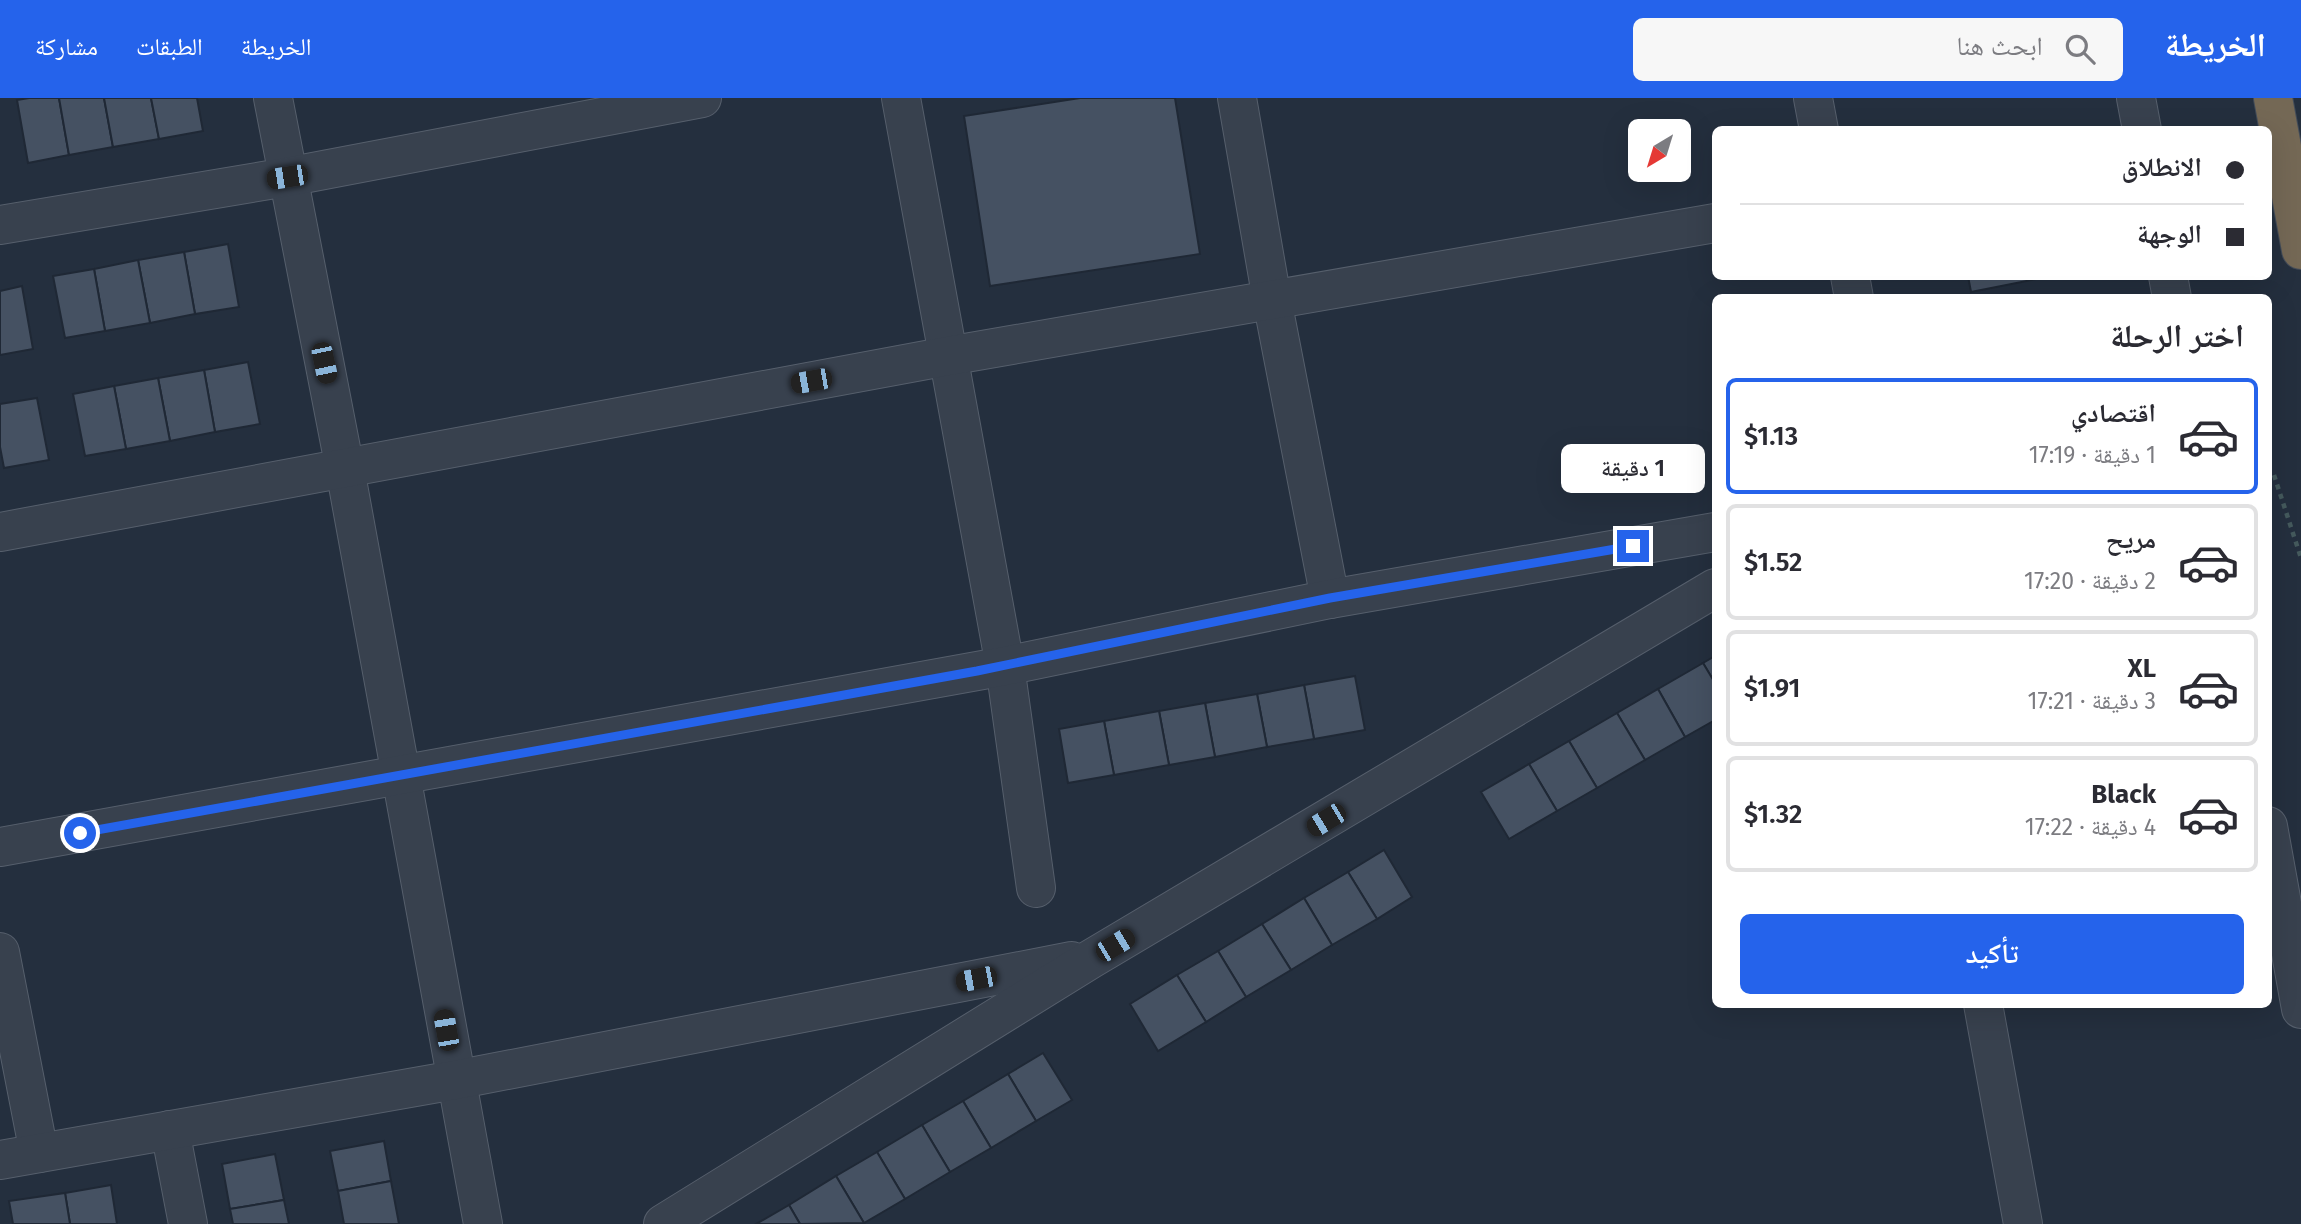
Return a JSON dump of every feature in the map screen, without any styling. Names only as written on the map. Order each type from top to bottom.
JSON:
[{"type":"highway","points":[[2273,98],[2301,250]]},
{"type":"street","points":[[273,98],[345,469],[483,1224]]},
{"type":"street","points":[[0,225],[287,177],[702,98]]},
{"type":"street","points":[[901,98],[1005,666],[1036,888]]},
{"type":"street","points":[[1237,98],[1272,300],[1330,598]]},
{"type":"street","points":[[1813,98],[1818,126]]},
{"type":"street","points":[[2136,98],[2141,126]]},
{"type":"street","points":[[0,532],[948,356],[1712,224]]},
{"type":"street","points":[[0,847],[1005,666],[1330,598],[1712,533]]},
{"type":"street","points":[[663,1224],[1091,959],[1712,590]]},
{"type":"street","points":[[2272,848],[2301,1009]]},
{"type":"street","points":[[0,952],[39,1153]]},
{"type":"street","points":[[0,1160],[455,1080],[1091,959]]},
{"type":"street","points":[[1984,1008],[2023,1224]]},
{"type":"street","points":[[170,1129],[188,1224]]},
{"type":"path","points":[[2274,475],[2301,558]]},
{"type":"building","points":[[59,98],[69,155],[28,163],[17,100]]},
{"type":"building","points":[[59,98],[104,98],[113,147],[69,155]]},
{"type":"building","points":[[104,98],[151,98],[159,139],[113,147]]},
{"type":"building","points":[[151,98],[197,98],[203,131],[159,139]]},
{"type":"building","points":[[1080,98],[1175,98],[1200,254],[990,286],[964,116]]},
{"type":"building","points":[[228,244],[239,307],[195,314],[184,252]]},
{"type":"building","points":[[184,252],[195,314],[150,323],[138,260]]},
{"type":"building","points":[[138,260],[150,323],[105,331],[94,269]]},
{"type":"building","points":[[94,269],[105,331],[65,338],[53,276]]},
{"type":"building","points":[[1969,280],[2031,280],[1971,292]]},
{"type":"building","points":[[22,286],[33,349],[0,355],[0,291]]},
{"type":"building","points":[[248,362],[260,424],[215,432],[204,370]]},
{"type":"building","points":[[204,370],[215,432],[170,441],[158,378]]},
{"type":"building","points":[[158,378],[170,441],[126,449],[114,386]]},
{"type":"building","points":[[114,386],[126,449],[85,456],[73,394]]},
{"type":"building","points":[[37,398],[49,460],[4,468],[0,447],[0,404]]},
{"type":"building","points":[[1712,658],[1712,678],[1703,663]]},
{"type":"building","points":[[1703,663],[1712,678],[1712,722],[1685,737],[1658,689]]},
{"type":"building","points":[[1355,676],[1365,730],[1314,739],[1304,685]]},
{"type":"building","points":[[1304,685],[1314,739],[1267,747],[1257,694]]},
{"type":"building","points":[[1658,689],[1685,737],[1645,760],[1617,713]]},
{"type":"building","points":[[1257,694],[1267,747],[1215,757],[1205,703]]},
{"type":"building","points":[[1205,703],[1215,757],[1169,765],[1159,711]]},
{"type":"building","points":[[1159,711],[1169,765],[1114,775],[1104,721]]},
{"type":"building","points":[[1617,713],[1645,760],[1597,788],[1569,741]]},
{"type":"building","points":[[1104,721],[1114,775],[1068,783],[1059,729]]},
{"type":"building","points":[[1569,741],[1597,788],[1557,811],[1529,764]]},
{"type":"building","points":[[1529,764],[1557,811],[1509,839],[1481,792]]},
{"type":"building","points":[[1384,850],[1412,897],[1377,919],[1348,872]]},
{"type":"building","points":[[1348,872],[1377,919],[1332,945],[1304,898]]},
{"type":"building","points":[[1304,898],[1332,945],[1291,970],[1262,924]]},
{"type":"building","points":[[1262,924],[1291,970],[1246,997],[1218,951]]},
{"type":"building","points":[[1218,951],[1246,997],[1206,1022],[1177,975]]},
{"type":"building","points":[[1177,975],[1206,1022],[1158,1051],[1130,1004]]},
{"type":"building","points":[[1043,1053],[1072,1100],[1036,1121],[1008,1074]]},
{"type":"building","points":[[1008,1074],[1036,1121],[991,1148],[963,1101]]},
{"type":"building","points":[[963,1101],[991,1148],[950,1172],[922,1125]]},
{"type":"building","points":[[922,1125],[950,1172],[905,1199],[877,1152]]},
{"type":"building","points":[[384,1141],[391,1181],[338,1191],[330,1151]]},
{"type":"building","points":[[877,1152],[905,1199],[864,1223],[836,1176]]},
{"type":"building","points":[[275,1154],[284,1200],[230,1209],[222,1164]]},
{"type":"building","points":[[836,1176],[864,1223],[800,1224],[789,1205]]},
{"type":"building","points":[[391,1181],[399,1224],[344,1224],[338,1191]]},
{"type":"building","points":[[111,1185],[117,1224],[70,1224],[65,1193]]},
{"type":"building","points":[[65,1193],[70,1224],[13,1224],[9,1201]]},
{"type":"building","points":[[284,1200],[289,1224],[233,1224],[230,1209]]},
{"type":"building","points":[[789,1205],[800,1224],[756,1224]]},
{"type":"route","points":[[80,833],[977,671],[1330,598],[1633,546]]}]
